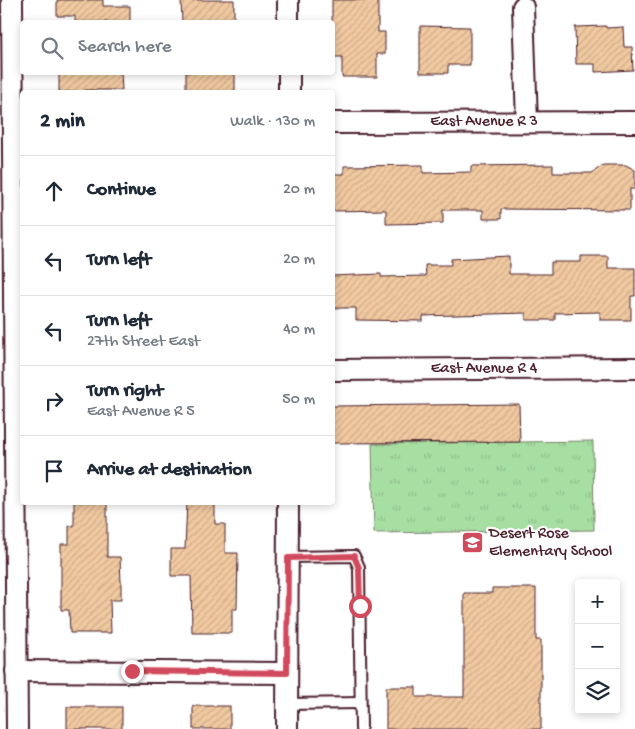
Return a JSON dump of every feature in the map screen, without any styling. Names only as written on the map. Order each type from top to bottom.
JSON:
[{"type":"street","points":[[12,0],[7,372],[17,729]]},
{"type":"street","points":[[288,0],[288,20]]},
{"type":"street","points":[[524,7],[528,122]]},
{"type":"street","points":[[289,75],[289,90]]},
{"type":"street","name":"East Avenue R 3","points":[[335,123],[635,122]]},
{"type":"street","name":"East Avenue R 4","points":[[335,370],[635,368]]},
{"type":"street","points":[[287,729],[288,505]]},
{"type":"street","points":[[16,670],[287,673]]},
{"type":"lane","points":[[288,558],[354,556],[359,568],[361,729]]},
{"type":"lane","points":[[287,704],[360,703]]},
{"type":"green space","points":[[593,441],[594,530],[374,533],[372,444]]},
{"type":"building","points":[[57,0],[103,0],[103,6],[130,6],[130,20],[75,20],[75,16],[57,16]]},
{"type":"building","points":[[181,0],[234,0],[234,20],[182,20]]},
{"type":"building","points":[[332,0],[378,0],[378,32],[385,32],[385,54],[377,54],[377,77],[342,77],[342,57],[335,57],[335,20],[332,20]]},
{"type":"building","points":[[420,26],[470,27],[470,65],[448,65],[448,73],[420,73]]},
{"type":"building","points":[[606,26],[606,28],[623,27],[624,47],[632,47],[633,70],[595,72],[595,64],[576,64],[575,27]]},
{"type":"building","points":[[59,75],[121,75],[122,90],[59,90]]},
{"type":"building","points":[[186,75],[235,75],[235,90],[186,90]]},
{"type":"building","points":[[423,165],[423,173],[471,172],[471,166],[553,165],[553,173],[592,173],[603,165],[626,165],[635,170],[635,189],[630,189],[630,210],[501,209],[501,219],[483,219],[483,210],[443,210],[443,223],[386,224],[386,210],[335,211],[335,174],[344,174],[344,166]]},
{"type":"building","points":[[509,256],[509,274],[551,274],[551,262],[581,262],[581,256],[608,256],[608,268],[635,268],[635,296],[631,296],[631,320],[600,320],[600,312],[555,313],[555,320],[526,320],[526,313],[423,316],[423,321],[356,320],[356,308],[335,308],[335,276],[381,274],[381,277],[426,276],[425,265],[451,265],[451,259]]},
{"type":"building","points":[[519,404],[520,442],[335,443],[335,406]]},
{"type":"building","points":[[74,505],[107,505],[107,557],[120,557],[121,584],[121,600],[110,600],[111,633],[70,633],[69,610],[61,610],[61,544],[69,544],[69,526],[74,526]]},
{"type":"building","points":[[187,505],[215,505],[215,524],[225,524],[225,553],[238,553],[237,609],[232,609],[232,633],[192,633],[191,576],[171,576],[171,549],[185,549]]},
{"type":"building","points":[[492,588],[536,588],[536,640],[541,640],[541,729],[386,729],[386,687],[416,687],[416,697],[464,697],[464,593],[492,593]]},
{"type":"building","points":[[193,706],[230,706],[230,729],[193,729]]},
{"type":"building","points":[[67,707],[122,707],[122,729],[67,729]]},
{"type":"place","name":"Desert Rose Elementary School","points":[[473,543]]},
{"type":"route","points":[[132,671],[287,673],[288,558],[354,556],[359,568],[360,606]]}]
